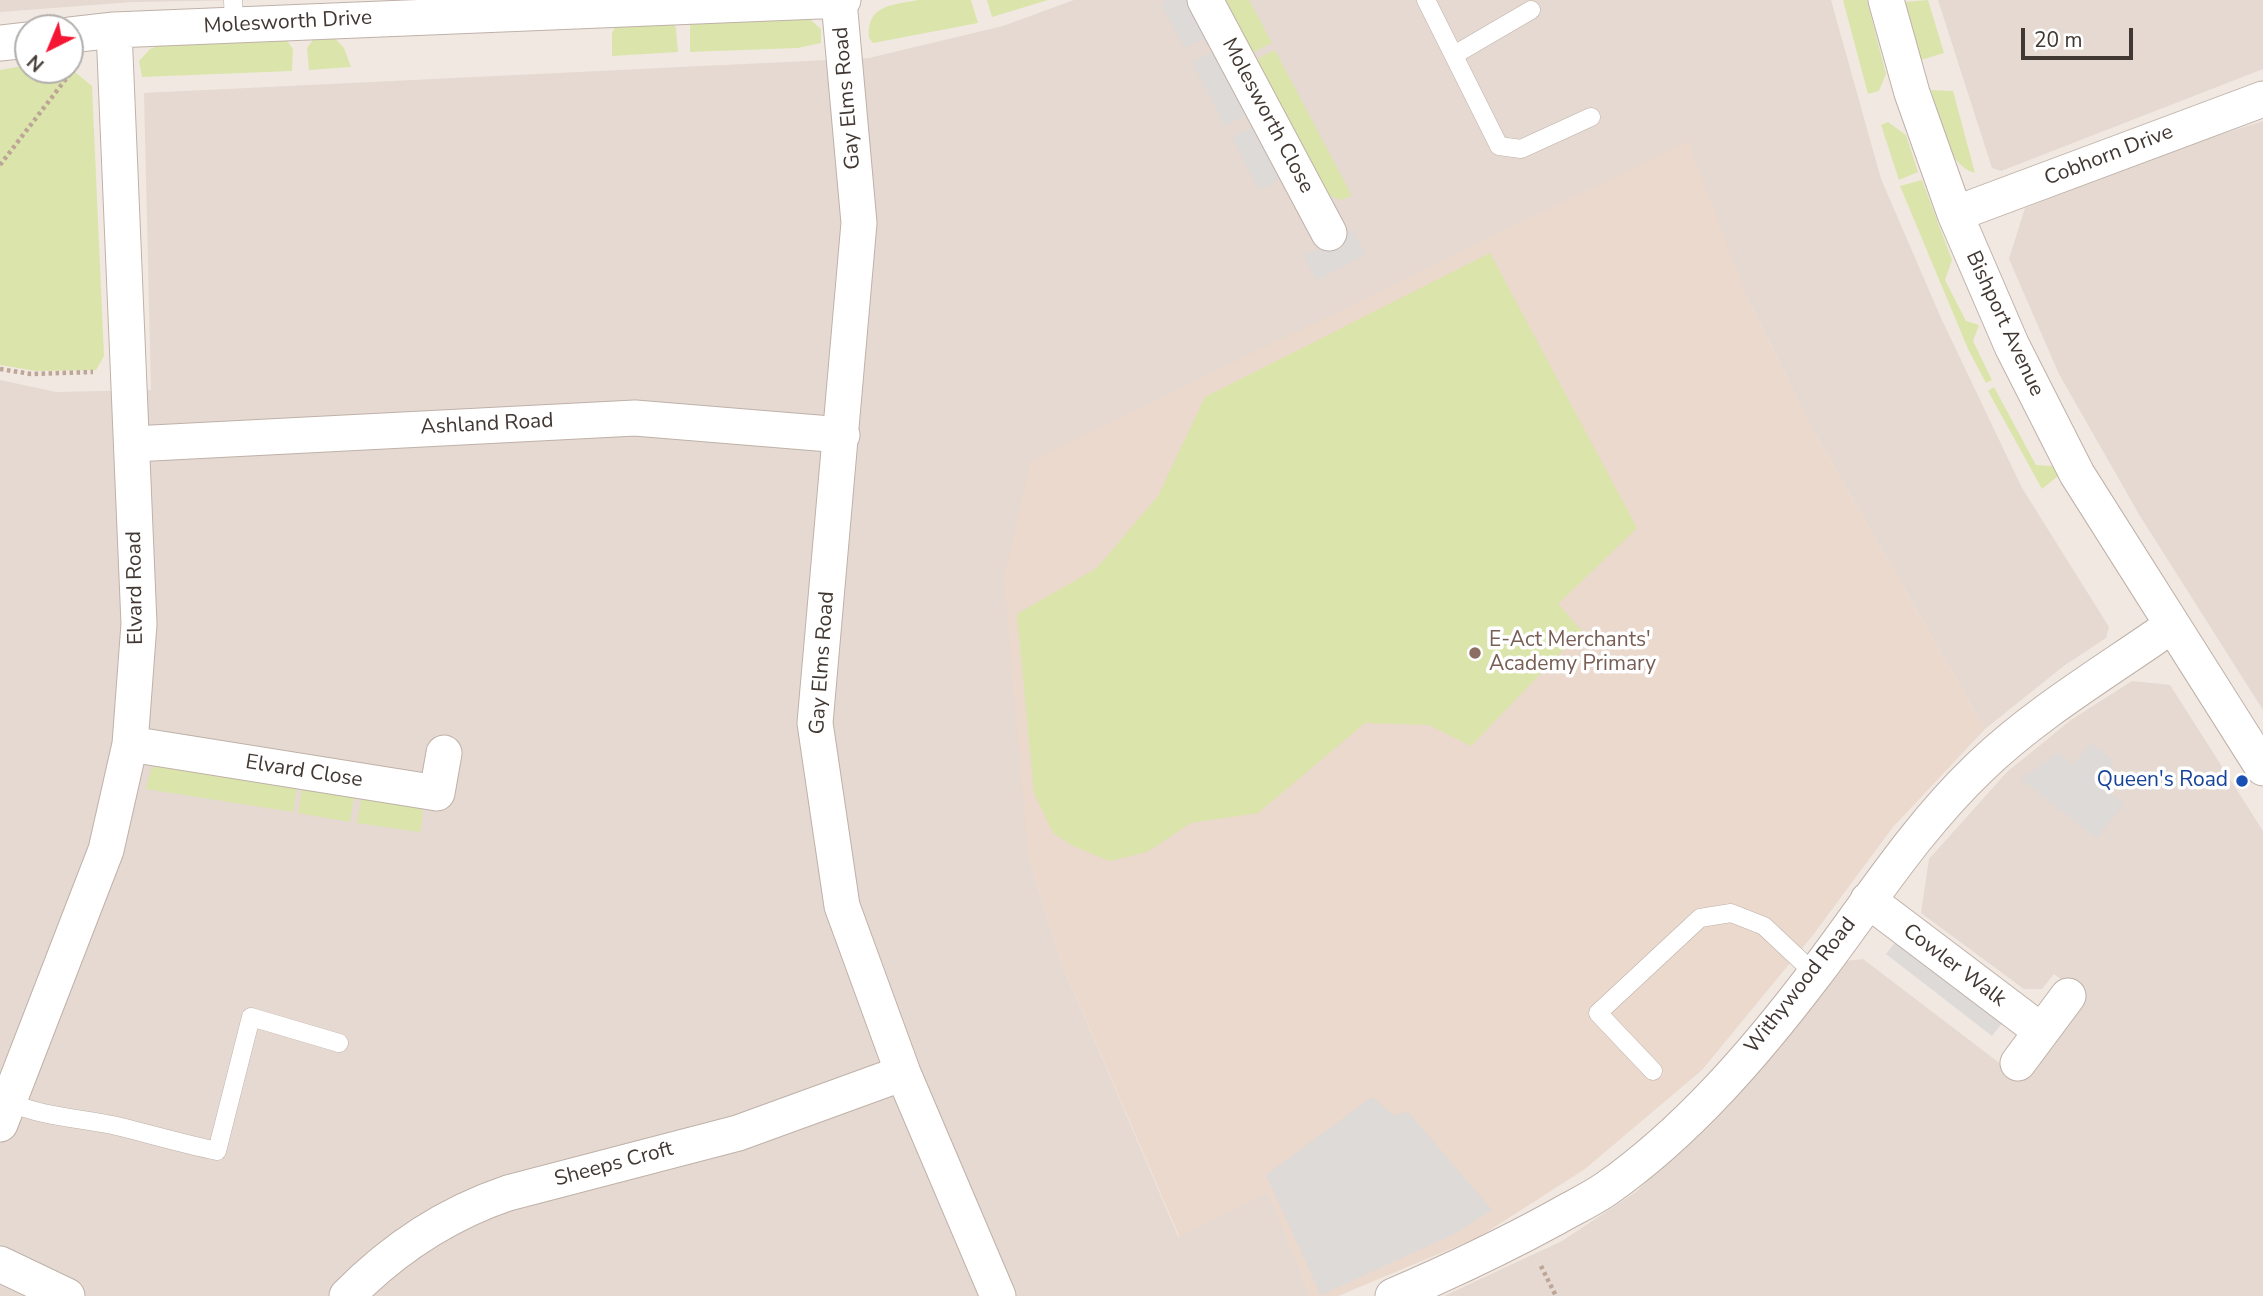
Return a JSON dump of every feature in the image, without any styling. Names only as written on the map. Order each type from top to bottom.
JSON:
[{"type":"street","name":"Molesworth Drive","points":[[84,33],[233,13],[841,0]]},
{"type":"street","name":"Gay Elms Road","points":[[841,0],[859,223],[815,723],[842,905],[902,1073],[998,1296]]},
{"type":"street","name":"Molesworth Close","points":[[1205,0],[1329,233]]},
{"type":"street","name":"Bishport Avenue","points":[[1886,0],[1912,93],[1955,214],[2012,346],[2077,474],[2263,768]]},
{"type":"street","name":"Elvard Road","points":[[5,1113],[107,850],[130,744],[139,624],[114,30]]},
{"type":"street","name":"Cobhorn Drive","points":[[1955,214],[2263,99]]},
{"type":"street","name":"Ashland Road","points":[[132,443],[635,418],[842,435]]},
{"type":"street","name":"Withywood Road","points":[[1393,1296],[1504,1246],[1604,1190],[1692,1116],[1748,1056],[1815,974],[1921,828],[1981,766],[2019,733],[2171,626]]},
{"type":"street","name":"Elvard Close","points":[[130,744],[435,808],[444,753]]},
{"type":"street","name":"Cowler Walk","points":[[1868,900],[2041,1031]]},
{"type":"street","points":[[2018,1063],[2068,996]]},
{"type":"street","name":"Sheeps Croft","points":[[346,1296],[369,1273],[419,1236],[471,1205],[738,1133],[902,1073]]},
{"type":"street","points":[[0,1264],[67,1296]]},
{"type":"lane","points":[[1426,0],[1499,146],[1521,149],[1591,117]]},
{"type":"lane","points":[[1454,55],[1531,10]]},
{"type":"lane","points":[[1653,1071],[1598,1013],[1700,918],[1731,913],[1764,926],[1815,974]]},
{"type":"lane","points":[[5,1113],[30,1111],[121,1127],[217,1151],[251,1017],[338,1043]]},
{"type":"path","points":[[0,165],[77,64],[97,83],[117,83]]},
{"type":"path","points":[[0,369],[31,374],[129,371]]},
{"type":"shaded area","points":[[0,0],[252,0],[132,2],[0,12]]},
{"type":"shaded area","points":[[1074,0],[1831,0],[1881,179],[1941,318],[2022,488],[2109,627],[2106,638],[2065,665],[1985,729],[1811,427],[1746,295],[1028,855],[1061,962],[1178,1236],[1268,1192],[1311,1296],[0,1296],[0,380],[56,392],[151,390],[144,93],[869,58],[1003,26]]},
{"type":"shaded area","points":[[1168,0],[1188,0],[1207,37],[1185,48],[1161,4]]},
{"type":"shaded area","points":[[1938,0],[2263,0],[2263,69],[2001,171],[1992,168]]},
{"type":"shaded area","points":[[1214,51],[1247,115],[1225,126],[1192,62]]},
{"type":"shaded area","points":[[2263,121],[2263,710],[2140,516],[2059,374],[2009,259],[2025,208],[2191,144]]},
{"type":"shaded area","points":[[1255,126],[1282,178],[1259,190],[1232,137]]},
{"type":"shaded area","name":"E-Act Merchants' Academy Primary","points":[[1688,141],[1746,295],[1811,427],[1985,729],[1893,827],[1813,935],[1702,1070],[1585,1169],[1479,1237],[1338,1296],[1311,1296],[1268,1193],[1179,1236],[1061,962],[1028,855],[1004,578],[1031,461]]},
{"type":"shaded area","points":[[1353,230],[1365,254],[1317,280],[1304,256]]},
{"type":"shaded area","points":[[2132,681],[2170,685],[2263,831],[2263,1296],[1444,1296],[1562,1241],[1636,1192],[1748,1082],[1845,961],[1863,959],[2023,1081],[2086,998],[2054,974],[2042,989],[2024,989],[1921,913],[1929,859],[2007,772],[2071,720]]},
{"type":"shaded area","points":[[2091,743],[2114,762],[2097,783],[2124,803],[2097,838],[2021,779],[2058,753],[2073,765]]},
{"type":"shaded area","points":[[1897,940],[2003,1022],[1992,1036],[1886,954]]},
{"type":"shaded area","points":[[1372,1097],[1393,1115],[1408,1112],[1492,1210],[1452,1235],[1321,1295],[1266,1175]]},
{"type":"green space","points":[[918,0],[971,0],[978,23],[873,43],[869,38],[869,27],[876,13],[883,8]]},
{"type":"green space","points":[[987,0],[1048,0],[992,17]]},
{"type":"green space","points":[[1224,0],[1249,0],[1272,43],[1252,53]]},
{"type":"green space","points":[[1843,0],[1867,0],[1886,74],[1879,91],[1868,94]]},
{"type":"green space","points":[[1928,0],[1944,53],[1921,60],[1904,2]]},
{"type":"green space","points":[[797,14],[811,20],[821,29],[821,43],[798,48],[690,52],[690,24],[695,19]]},
{"type":"green space","points":[[671,19],[676,28],[678,52],[612,56],[612,33],[617,23]]},
{"type":"green space","points":[[332,35],[344,48],[351,67],[309,70],[307,48],[316,36]]},
{"type":"green space","points":[[285,38],[293,49],[292,71],[142,77],[139,61],[150,49],[162,44]]},
{"type":"green space","points":[[1275,50],[1352,196],[1340,200],[1327,194],[1255,60]]},
{"type":"green space","points":[[14,68],[14,84],[84,84],[84,79],[92,86],[104,356],[96,370],[36,371],[0,365],[0,70]]},
{"type":"green space","points":[[1931,90],[1953,91],[1975,173],[1965,168],[1950,150]]},
{"type":"green space","points":[[1888,122],[1906,135],[1918,172],[1899,180],[1881,125]]},
{"type":"green space","points":[[1922,180],[1952,260],[1945,280],[1966,321],[1979,325],[1973,341],[1992,380],[1986,383],[1968,349],[1900,186]]},
{"type":"green space","points":[[1490,253],[1637,528],[1558,604],[1582,631],[1471,746],[1429,725],[1365,723],[1258,813],[1191,823],[1147,852],[1110,861],[1073,846],[1053,833],[1034,793],[1017,614],[1097,568],[1158,496],[1205,397]]},
{"type":"green space","points":[[1994,387],[2036,465],[2052,466],[2058,476],[2042,489],[1988,391]]},
{"type":"green space","points":[[157,765],[298,782],[293,812],[146,789],[151,769]]},
{"type":"green space","points":[[303,783],[355,792],[350,822],[298,813]]},
{"type":"green space","points":[[362,792],[419,805],[423,813],[420,832],[357,823]]},
{"type":"place","name":"E-Act Merchants' Academy Primary","points":[[1475,653]]},
{"type":"place","name":"Queen's Road","points":[[2242,781]]}]
